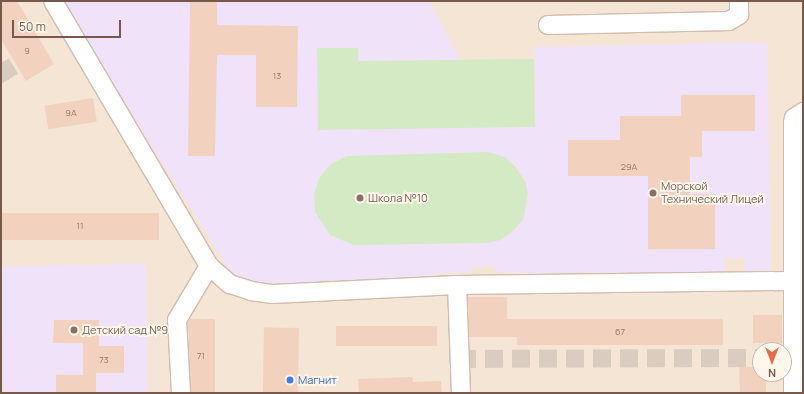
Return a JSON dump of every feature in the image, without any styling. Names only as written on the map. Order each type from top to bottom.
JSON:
[{"type":"lane","points":[[53,1],[209,266],[230,284],[251,291],[273,294],[457,285],[798,282]]},
{"type":"lane","points":[[548,25],[729,21],[739,15],[739,1]]},
{"type":"lane","points":[[793,393],[798,282],[793,123],[794,118],[803,112]]},
{"type":"lane","points":[[181,393],[177,320],[209,266]]},
{"type":"lane","points":[[457,285],[461,393]]},
{"type":"shaded area","points":[[1,1],[803,1],[803,393],[1,393]]},
{"type":"shaded area","name":"Школа №10","points":[[61,1],[430,1],[460,60],[358,61],[535,127],[534,47],[767,42],[771,275],[745,276],[745,258],[725,258],[725,275],[538,278],[538,274],[496,272],[493,266],[474,266],[473,272],[434,274],[419,284],[291,286],[254,283],[233,276]]},
{"type":"shaded area","name":"Детский сад №9","points":[[146,264],[148,393],[3,393],[1,267]]},
{"type":"green space","points":[[317,48],[358,48],[358,61],[534,59],[535,127],[318,130]]},
{"type":"green space","points":[[488,152],[505,157],[515,166],[525,181],[528,194],[523,220],[511,233],[500,240],[487,243],[354,245],[330,235],[315,212],[314,195],[319,178],[331,164],[347,156]]},
{"type":"building","points":[[1,1],[17,1],[54,64],[26,81],[1,39]]},
{"type":"building","points":[[190,1],[217,1],[217,25],[298,26],[297,107],[256,107],[256,55],[217,55],[215,156],[188,156]]},
{"type":"building","points":[[681,95],[755,95],[755,131],[702,131],[702,157],[690,157],[690,194],[715,194],[715,249],[648,249],[648,176],[568,176],[568,140],[620,140],[620,116],[681,116]]},
{"type":"building","points":[[93,98],[97,122],[48,129],[45,106]]},
{"type":"building","points":[[1,213],[159,213],[159,240],[1,240]]},
{"type":"building","points":[[468,297],[507,297],[507,319],[723,319],[723,345],[517,345],[517,337],[469,337]]},
{"type":"building","points":[[753,315],[782,315],[782,342],[753,342]]},
{"type":"building","points":[[190,319],[215,319],[215,393],[191,393],[188,323]]},
{"type":"building","points":[[54,320],[99,320],[99,346],[124,346],[124,373],[96,373],[96,393],[56,393],[56,375],[83,375],[83,343],[53,343]]},
{"type":"building","points":[[336,326],[437,326],[437,346],[336,346]]},
{"type":"building","points":[[264,327],[299,328],[298,393],[263,392]]},
{"type":"building","points":[[739,367],[752,367],[752,382],[766,382],[766,393],[740,393]]},
{"type":"building","points":[[412,377],[413,382],[441,381],[442,393],[359,393],[358,379]]},
{"type":"tunnel","points":[[1,63],[14,84]]},
{"type":"tunnel","points":[[458,359],[752,358]]},
{"type":"place","name":"Морской Технический Лицей","points":[[653,193]]},
{"type":"place","name":"Школа №10","points":[[360,198]]},
{"type":"place","name":"Детский сад №9","points":[[74,330]]},
{"type":"place","name":"Магнит","points":[[290,380]]}]
